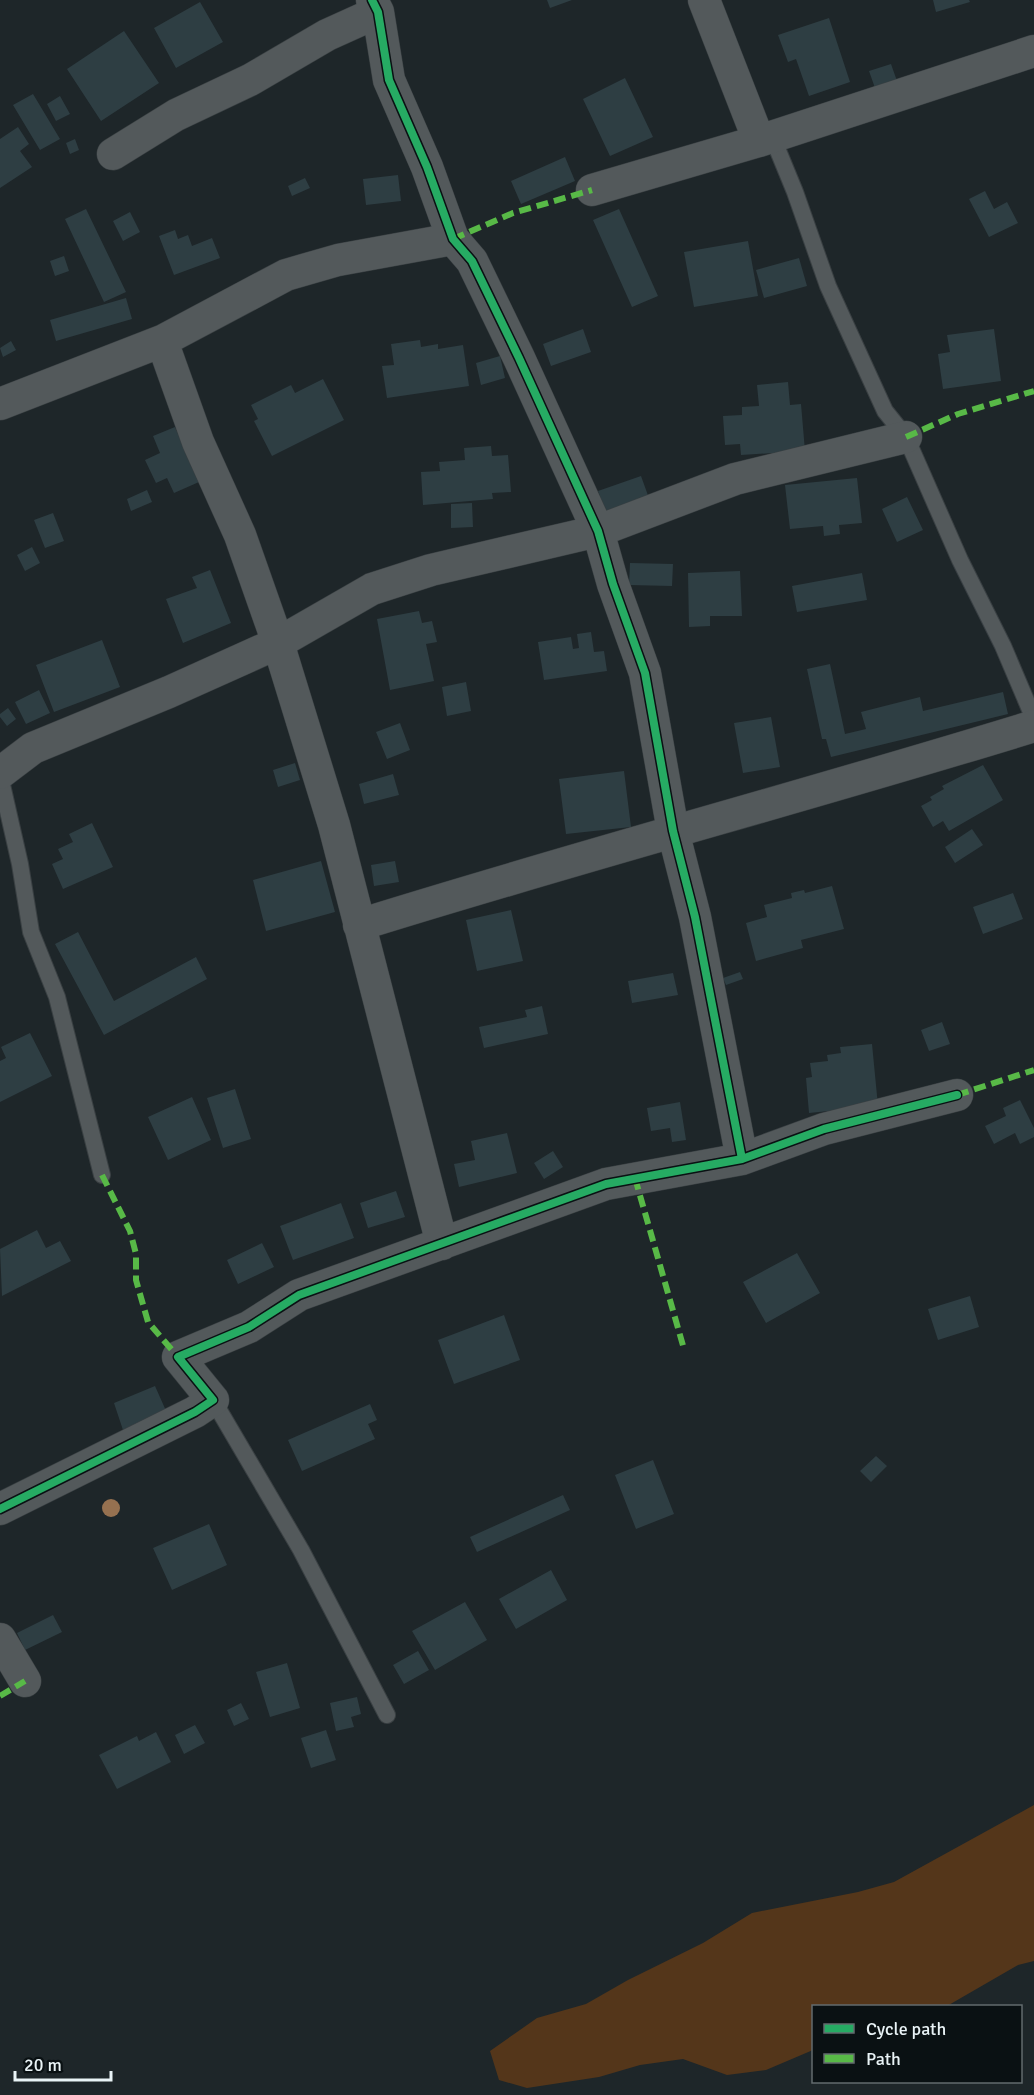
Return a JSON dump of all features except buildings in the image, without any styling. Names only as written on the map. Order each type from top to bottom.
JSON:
[{"type":"street","points":[[704,0],[766,138]]},
{"type":"street","points":[[113,154],[176,115],[250,80],[375,6],[389,80],[427,167],[453,239],[477,270],[598,531],[613,584],[645,674],[672,831],[695,917],[742,1159]]},
{"type":"street","points":[[592,190],[766,138],[1034,51]]},
{"type":"street","points":[[0,404],[162,341],[286,274],[338,260],[453,239]]},
{"type":"street","points":[[162,341],[198,442],[240,535],[278,643],[334,825],[442,1244]]},
{"type":"street","points":[[0,774],[33,748],[169,692],[278,643],[372,589],[431,570],[598,531],[735,479],[906,437]]},
{"type":"street","points":[[359,925],[501,880],[880,773],[1034,726]]},
{"type":"street","points":[[0,1509],[195,1412],[213,1400],[178,1357],[249,1327],[299,1295],[606,1184],[742,1159],[824,1130],[957,1095]]},
{"type":"street","points":[[0,1639],[25,1682]]},
{"type":"lane","points":[[766,138],[795,192],[828,286],[885,411],[906,437],[960,560],[1003,646],[1034,719]]},
{"type":"lane","points":[[0,774],[20,864],[31,932],[57,997],[102,1175]]},
{"type":"lane","points":[[213,1400],[301,1550],[387,1715]]},
{"type":"shaded area","points":[[1034,1805],[1034,1961],[1018,1965],[949,2005],[812,2005],[812,2050],[766,2070],[727,2075],[683,2059],[640,2065],[599,2077],[527,2088],[499,2080],[490,2051],[537,2018],[586,2004],[628,1980],[703,1943],[752,1913],[858,1892],[894,1882]]},
{"type":"marked path","points":[[453,239],[513,213],[592,190]]},
{"type":"marked path","points":[[906,437],[958,414],[1034,391]]},
{"type":"marked path","points":[[957,1095],[1034,1070]]},
{"type":"marked path","points":[[102,1175],[130,1231],[136,1254],[136,1280],[148,1322],[178,1357]]},
{"type":"marked path","points":[[635,1178],[684,1349]]},
{"type":"marked path","points":[[0,1696],[25,1681]]},
{"type":"cycle path","points":[[372,0],[378,12],[389,80],[427,167],[453,239],[472,261],[598,531],[613,584],[645,673],[673,831],[695,917],[742,1159]]},
{"type":"cycle path","points":[[0,1509],[195,1412],[213,1400],[178,1357],[249,1327],[299,1295],[606,1184],[742,1159],[824,1129],[957,1095]]}]
